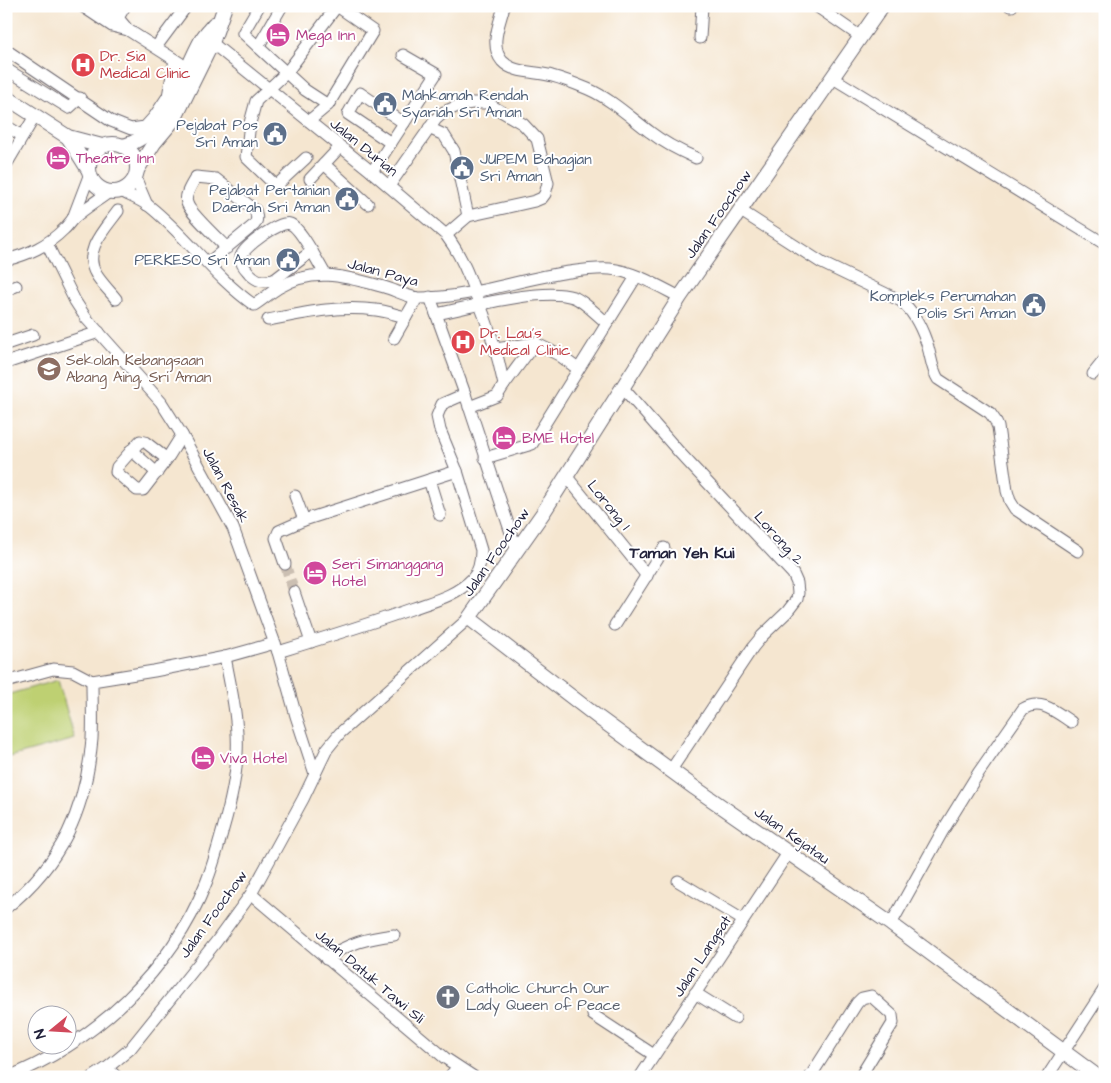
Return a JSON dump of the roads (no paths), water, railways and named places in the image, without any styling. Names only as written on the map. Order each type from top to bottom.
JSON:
[{"type":"main road","name":"Jalan Foochow","points":[[469,618],[567,477],[680,297],[882,6]]},
{"type":"main road","points":[[68,137],[97,187],[115,192],[127,188],[154,143],[175,118],[207,41],[223,10]]},
{"type":"main road","points":[[89,172],[92,155],[102,146],[109,144],[123,146],[134,143],[144,137],[158,122],[172,101],[188,68],[207,41]]},
{"type":"main road","points":[[6,98],[68,137],[102,146]]},
{"type":"main road","points":[[123,146],[134,156],[136,174]]},
{"type":"main road","name":"Jalan Kejatau","points":[[469,618],[599,718],[891,924],[1064,1050],[1098,1077]]},
{"type":"street","points":[[82,6],[112,26],[128,30],[156,46],[188,68]]},
{"type":"street","points":[[99,6],[118,18],[128,30]]},
{"type":"street","points":[[118,18],[125,6]]},
{"type":"street","points":[[259,6],[243,33],[306,90],[328,105]]},
{"type":"street","points":[[258,47],[282,6]]},
{"type":"street","points":[[306,158],[277,185],[274,184],[246,157],[250,123],[256,101],[287,72],[337,6],[373,31],[328,105],[309,121]]},
{"type":"street","points":[[504,6],[495,38],[495,46],[505,64],[512,68],[552,76],[589,89],[606,98],[672,147],[696,158]]},
{"type":"street","points":[[700,38],[702,6]]},
{"type":"street","points":[[816,6],[860,37]]},
{"type":"street","points":[[156,46],[185,8]]},
{"type":"street","name":"Jalan Durian","points":[[207,41],[372,172],[446,236],[455,247],[469,274],[481,304],[496,349],[504,385]]},
{"type":"street","points":[[6,50],[80,98],[111,121],[131,129],[145,127],[168,96],[175,60]]},
{"type":"street","points":[[372,172],[436,74],[403,54]]},
{"type":"street","points":[[6,69],[69,108],[80,98]]},
{"type":"street","points":[[833,78],[1105,244]]},
{"type":"street","points":[[392,143],[348,114],[360,93],[404,123]]},
{"type":"street","points":[[389,186],[436,119],[450,109],[472,103],[487,103],[524,124],[537,138],[548,183],[542,198],[468,216],[446,236]]},
{"type":"street","points":[[6,165],[35,116]]},
{"type":"street","points":[[6,126],[23,136]]},
{"type":"street","points":[[429,128],[444,135],[454,151],[468,216]]},
{"type":"street","points":[[310,179],[340,146]]},
{"type":"street","points":[[324,164],[368,204]]},
{"type":"street","points":[[6,260],[20,257],[39,249],[65,228],[73,218],[89,172]]},
{"type":"street","points":[[136,174],[147,205]]},
{"type":"street","points":[[208,263],[227,248],[254,225],[257,220],[255,210],[216,180],[196,177],[187,194],[186,202],[191,211],[227,248]]},
{"type":"street","points":[[73,218],[115,192],[147,205]]},
{"type":"street","name":"Jalan Paya","points":[[147,205],[183,237],[238,294],[254,305],[276,284],[325,274],[355,279],[393,289],[417,298],[430,298],[475,292],[556,274],[596,268],[627,273],[680,297]]},
{"type":"street","points":[[740,210],[822,263],[900,300],[906,305],[926,341],[934,373],[938,379],[990,414],[995,420],[998,427],[1006,491],[1010,501],[1016,509],[1078,551]]},
{"type":"street","points":[[116,299],[96,274],[91,259],[93,247],[118,211]]},
{"type":"street","points":[[312,251],[276,284],[260,282],[241,261],[243,251],[263,235],[280,225],[290,224],[301,234],[312,251],[325,274]]},
{"type":"street","name":"Jalan Resak","points":[[46,244],[86,318],[161,402],[182,435],[233,528],[277,648],[315,774]]},
{"type":"street","points":[[485,458],[532,444],[636,277]]},
{"type":"street","points":[[436,314],[481,304],[547,294],[575,298],[607,323]]},
{"type":"street","points":[[394,338],[417,298]]},
{"type":"street","points":[[430,298],[465,394],[517,551]]},
{"type":"street","points":[[268,320],[317,310],[344,308],[379,310],[406,317]]},
{"type":"street","points":[[6,363],[99,332]]},
{"type":"street","points":[[6,344],[33,335]]},
{"type":"street","points":[[496,349],[535,342],[558,354],[578,369]]},
{"type":"street","points":[[469,407],[497,396],[535,342]]},
{"type":"street","points":[[1093,374],[1105,359]]},
{"type":"street","name":"Lorong 2","points":[[623,388],[679,452],[793,574],[797,583],[798,593],[794,604],[762,636],[671,770]]},
{"type":"street","points":[[6,682],[53,669],[73,671],[92,681],[311,642],[382,620],[458,590],[473,578],[481,561],[481,550],[457,471],[440,430],[437,416],[442,404],[465,394]]},
{"type":"street","points":[[167,459],[142,441],[130,450],[116,469],[118,474],[140,490],[145,488],[167,459],[182,435]]},
{"type":"street","points":[[130,450],[157,472]]},
{"type":"street","points":[[285,564],[276,538],[279,531],[304,520],[457,471]]},
{"type":"street","name":"Lorong 1","points":[[567,477],[647,576]]},
{"type":"street","points":[[429,480],[440,515]]},
{"type":"street","points":[[295,496],[304,520]]},
{"type":"street","points":[[615,625],[664,548]]},
{"type":"street","points":[[294,592],[311,642]]},
{"type":"street","name":"Jalan Foochow","points":[[93,1077],[130,1049],[216,942],[251,894],[327,749],[340,733],[469,618]]},
{"type":"street","points":[[8,1077],[34,1066],[77,1041],[121,1005],[154,971],[183,929],[206,884],[232,798],[238,754],[234,705],[225,657]]},
{"type":"street","points":[[6,908],[26,893],[48,866],[66,839],[78,808],[87,775],[92,737],[92,681]]},
{"type":"street","points":[[891,924],[963,798],[1023,709],[1028,706],[1041,705],[1071,722]]},
{"type":"street","name":"Jalan Langsat","points":[[640,1077],[788,853]]},
{"type":"street","points":[[678,881],[743,920]]},
{"type":"street","name":"Jalan Datuk Tawi Sli","points":[[251,894],[445,1058],[474,1077]]},
{"type":"street","points":[[326,959],[338,950],[356,942],[394,935]]},
{"type":"street","points":[[1047,1077],[1105,988]]},
{"type":"street","points":[[696,993],[735,1018]]},
{"type":"street","points":[[810,1077],[857,1003],[862,998],[871,996],[892,1015],[893,1023],[860,1077]]},
{"type":"street","points":[[593,1015],[654,1055]]},
{"type":"street","points":[[449,1077],[458,1067]]},
{"type":"street","points":[[107,1068],[117,1077]]},
{"type":"tunnel","points":[[285,564],[294,592]]},
{"type":"place","name":"Mega Inn","points":[[278,35]]},
{"type":"place","name":"Dr. Sia Medical Clinic","points":[[83,65]]},
{"type":"place","name":"Mahkamah Rendah Syariah Sri Aman","points":[[385,104]]},
{"type":"place","name":"Pejabat Pos Sri Aman","points":[[275,134]]},
{"type":"place","name":"Theatre Inn","points":[[58,158]]},
{"type":"place","name":"JUPEM Bahagian Sri Aman","points":[[462,168]]},
{"type":"place","name":"Pejabat Pertanian Daerah Sri Aman","points":[[347,199]]},
{"type":"place","name":"PERKESO Sri Aman","points":[[288,260]]},
{"type":"place","name":"Kompleks Perumahan Polis Sri Aman","points":[[1034,305]]},
{"type":"place","name":"Dr. Lau's Medical Clinic","points":[[463,342]]},
{"type":"place","name":"Sekolah Kebangsaan Abang Aing, Sri Aman","points":[[49,369]]},
{"type":"place","name":"BME Hotel","points":[[504,438]]},
{"type":"place","name":"Seri Simanggang Hotel","points":[[315,573]]},
{"type":"place","name":"Viva Hotel","points":[[203,758]]},
{"type":"place","name":"Catholic Church Our Lady Queen of Peace","points":[[448,997]]},
{"type":"district","name":"Taman Yeh Kui","points":[[682,552]]}]
